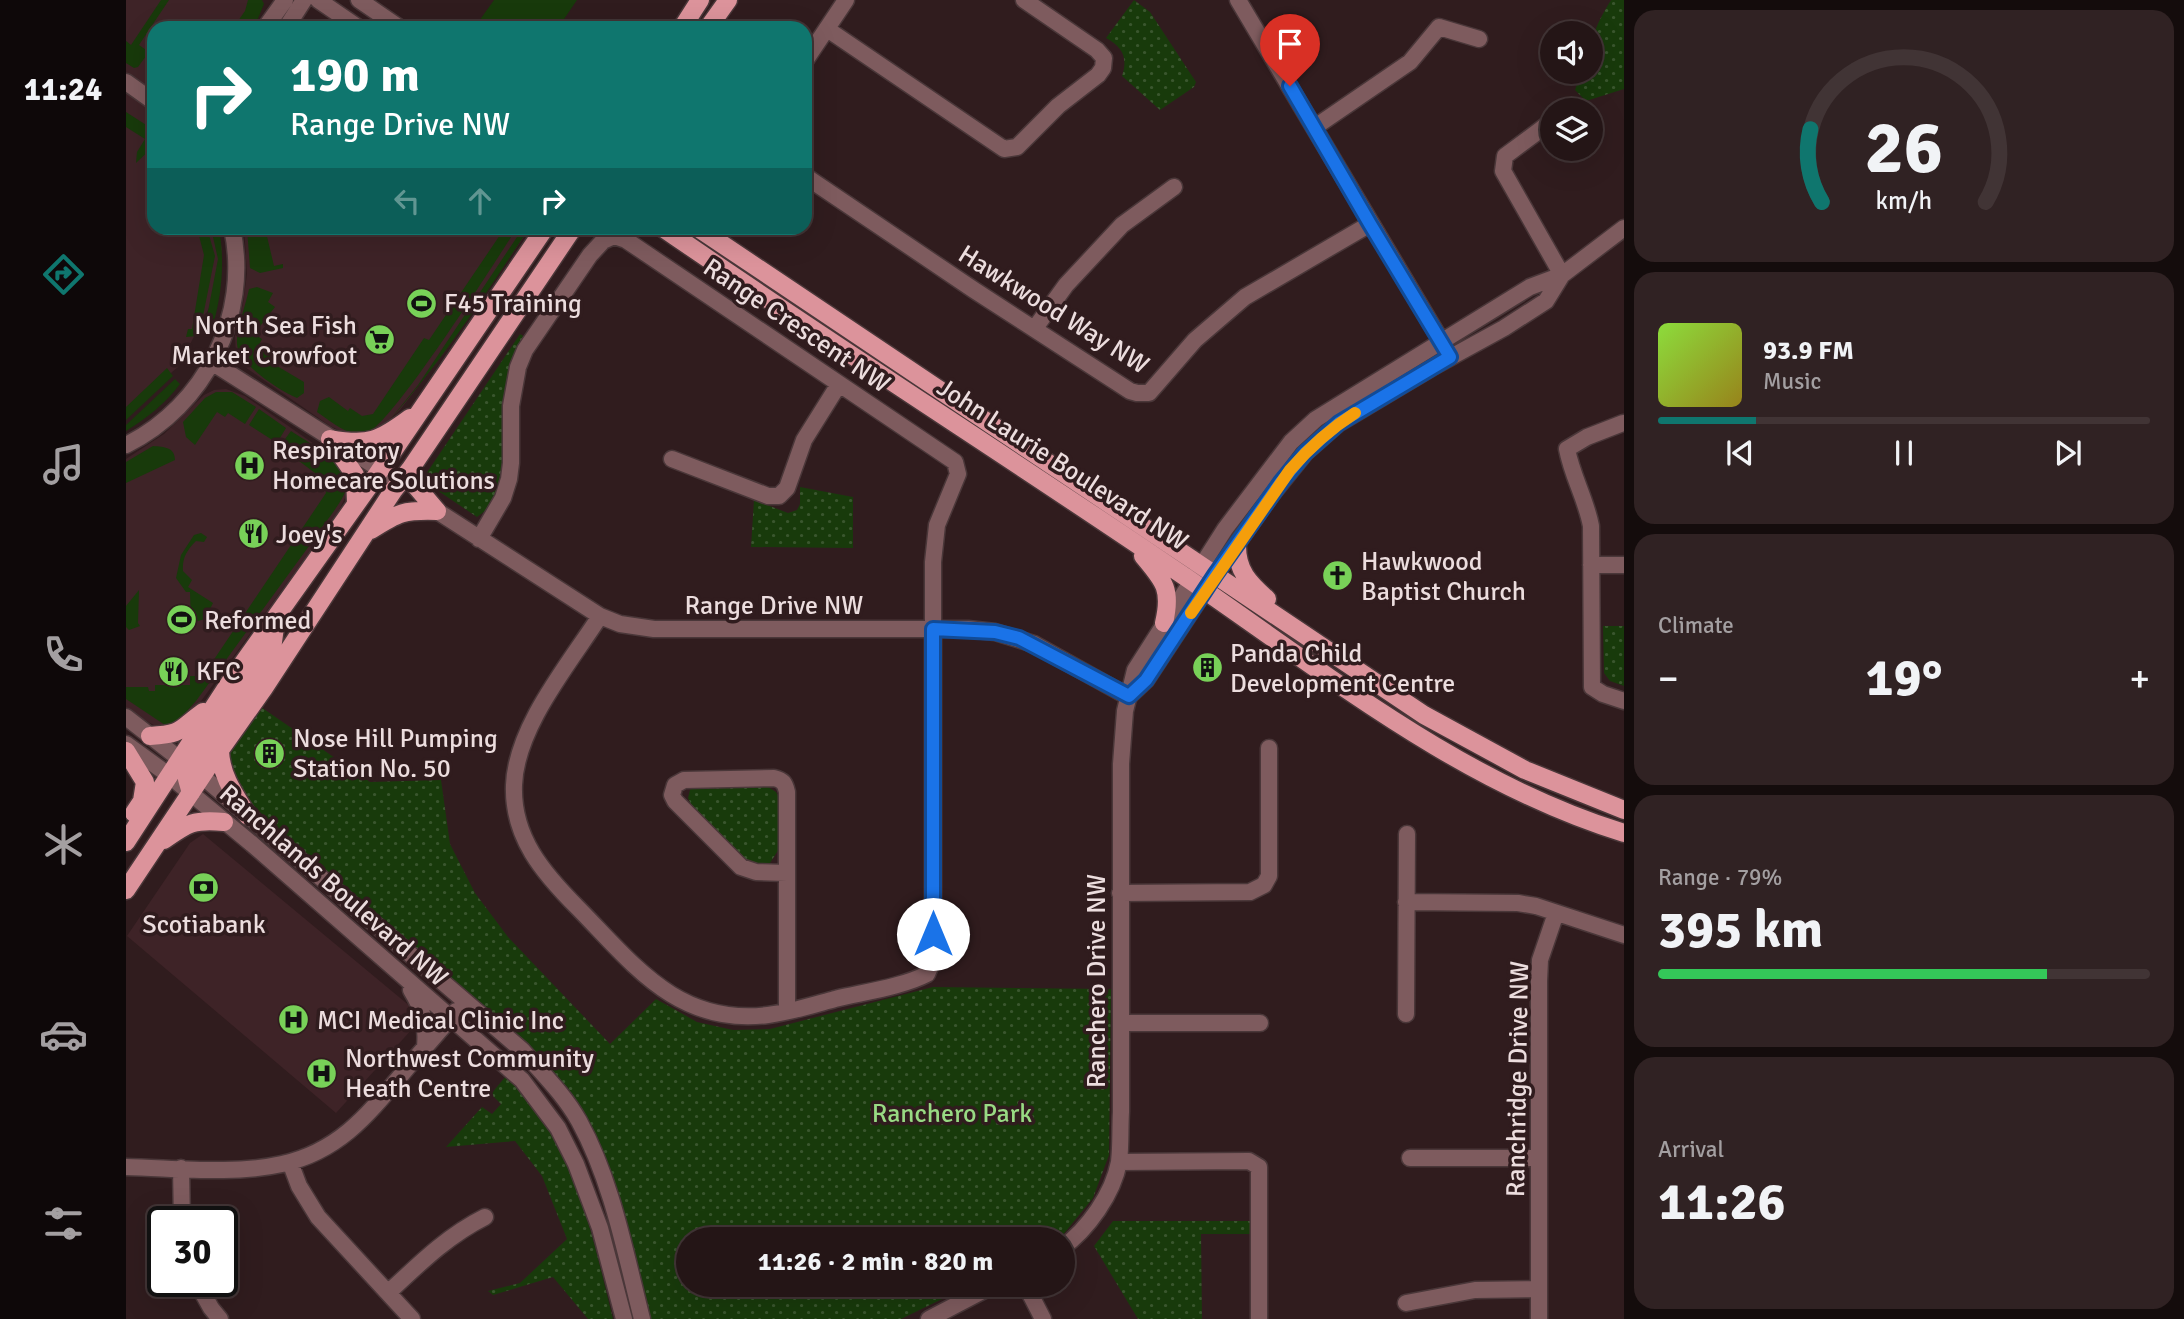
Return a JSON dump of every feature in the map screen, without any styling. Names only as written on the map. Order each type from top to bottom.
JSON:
[{"type":"main road","points":[[687,21],[701,0]]},
{"type":"main road","points":[[713,21],[728,0]]},
{"type":"main road","points":[[126,890],[191,793],[191,768],[215,704],[381,470],[540,235]]},
{"type":"main road","points":[[126,842],[170,776],[191,768],[220,751],[569,235]]},
{"type":"main road","name":"John Laurie Boulevard NW","points":[[673,235],[1129,540],[1276,614],[1424,715],[1472,742],[1525,770],[1624,810]]},
{"type":"main road","name":"John Laurie Boulevard NW","points":[[708,235],[1203,578],[1401,726],[1452,756],[1555,807],[1624,834]]},
{"type":"main road","points":[[330,439],[351,443],[377,440],[421,410]]},
{"type":"main road","points":[[330,439],[355,475],[356,503]]},
{"type":"main road","points":[[405,475],[437,511]]},
{"type":"main road","points":[[363,536],[407,510],[437,511]]},
{"type":"main road","points":[[1129,540],[1165,585],[1168,606],[1164,623]]},
{"type":"main road","points":[[1237,546],[1239,566],[1248,582],[1271,603],[1276,614]]},
{"type":"main road","points":[[191,768],[248,685],[273,642],[276,615]]},
{"type":"main road","points":[[150,736],[172,734],[184,729],[215,704]]},
{"type":"main road","points":[[126,751],[145,782],[142,801],[132,816],[126,836]]},
{"type":"main road","points":[[220,751],[229,784],[248,816]]},
{"type":"main road","points":[[155,846],[198,820],[224,822]]},
{"type":"street","points":[[290,21],[304,0]]},
{"type":"street","points":[[318,0],[349,21]]},
{"type":"street","points":[[359,0],[390,21]]},
{"type":"street","points":[[812,51],[846,0]]},
{"type":"street","points":[[827,29],[1004,149],[1017,147],[1058,106],[1098,75],[1103,68],[1104,58],[1097,50],[1024,0]]},
{"type":"street","points":[[1241,1],[1450,357]]},
{"type":"street","points":[[269,21],[278,4]]},
{"type":"street","points":[[1315,127],[1410,62],[1439,27],[1479,39]]},
{"type":"street","points":[[126,82],[147,97]]},
{"type":"street","points":[[1540,130],[1505,156],[1503,171],[1562,275]]},
{"type":"street","name":"Hawkwood Way NW","points":[[812,181],[974,290],[1137,393],[1149,393],[1195,340],[1245,297],[1370,224]]},
{"type":"street","points":[[1035,328],[1066,285],[1122,225],[1174,187]]},
{"type":"street","points":[[1203,578],[1207,553],[1262,477],[1292,442],[1334,407],[1530,287],[1562,275],[1624,228]]},
{"type":"street","points":[[126,446],[148,435],[177,408],[213,363],[233,305],[235,265],[233,235]]},
{"type":"street","name":"Range Crescent NW","points":[[479,540],[503,498],[509,479],[513,387],[525,350],[590,255],[608,237],[614,236],[626,240],[949,457],[958,467],[956,482],[942,511],[934,543],[933,629]]},
{"type":"street","points":[[1129,696],[1146,680],[1203,578],[1237,546],[1278,486],[1305,453],[1339,423],[1546,301],[1562,275]]},
{"type":"street","points":[[213,363],[381,470],[405,475]]},
{"type":"street","points":[[672,459],[768,496],[779,496],[787,488],[804,440],[839,384]]},
{"type":"street","points":[[1623,423],[1587,436],[1567,449],[1570,465],[1587,506],[1591,526],[1592,687],[1624,701]]},
{"type":"street","points":[[1292,442],[1305,453]]},
{"type":"street","name":"Range Drive NW","points":[[437,511],[600,616],[620,624],[654,629],[933,629],[995,632],[1019,638],[1129,696]]},
{"type":"street","points":[[1591,565],[1624,565]]},
{"type":"street","name":"Ranchero Drive NW","points":[[1075,1237],[1094,1215],[1107,1193],[1119,1162],[1121,751],[1129,696],[1135,670],[1164,623],[1203,578]]},
{"type":"street","points":[[600,616],[533,719],[519,755],[514,798],[524,839],[549,878],[651,982],[665,992],[706,1011],[746,1016],[787,1011],[921,977],[932,967],[933,629]]},
{"type":"street","name":"Ranchlands Boulevard NW","points":[[126,717],[191,768],[522,1050],[559,1091],[578,1118],[596,1156],[642,1319]]},
{"type":"street","name":"Ranchlands Boulevard NW","points":[[126,744],[191,793],[522,1080],[558,1128],[576,1164],[600,1228],[624,1319]]},
{"type":"street","points":[[1120,893],[1250,892],[1264,885],[1269,876],[1269,748]]},
{"type":"street","points":[[787,873],[750,871],[731,859],[675,801],[672,794],[675,785],[684,780],[780,779],[786,785],[787,792],[787,873],[787,1011]]},
{"type":"street","points":[[1406,834],[1406,1014]]},
{"type":"street","points":[[1406,902],[1518,903],[1536,906],[1624,935]]},
{"type":"street","name":"Ranchridge Drive NW","points":[[1539,1319],[1539,981],[1540,960],[1556,913]]},
{"type":"street","points":[[404,977],[424,1014],[425,1047]]},
{"type":"street","points":[[126,1167],[256,1168],[290,1162],[327,1148],[369,1114],[464,1002]]},
{"type":"street","points":[[1121,1023],[1260,1023]]},
{"type":"street","points":[[1410,1158],[1539,1158]]},
{"type":"street","points":[[1119,1162],[1249,1161],[1259,1167],[1259,1319]]},
{"type":"street","points":[[290,1162],[299,1186],[318,1217],[412,1319]]},
{"type":"street","points":[[181,1168],[182,1206]]},
{"type":"street","points":[[388,1293],[437,1247],[461,1229],[485,1217]]},
{"type":"street","points":[[1406,1303],[1475,1290],[1539,1289]]},
{"type":"street","points":[[205,1297],[220,1319]]},
{"type":"street","points":[[929,1319],[971,1297]]},
{"type":"street","points":[[1032,1297],[1043,1319]]},
{"type":"shaded area","points":[[126,0],[262,0],[248,21],[147,21],[147,235],[219,235],[222,249],[218,291],[178,367],[126,411]]},
{"type":"shaded area","points":[[244,235],[525,235],[443,354],[400,410],[372,436],[351,436],[330,426],[245,367],[236,355],[235,336],[247,274]]},
{"type":"shaded area","points":[[226,389],[245,396],[333,457],[345,468],[349,490],[337,514],[188,719],[163,730],[126,710],[126,459],[164,434],[204,395],[214,390]]},
{"type":"shaded area","points":[[203,834],[423,1017],[336,1113],[127,936],[190,843]]},
{"type":"green space","points":[[161,0],[169,0],[155,21],[147,21]]},
{"type":"green space","points":[[248,0],[262,0],[264,4],[257,21],[238,21]]},
{"type":"green space","points":[[494,0],[577,0],[563,21],[479,21]]},
{"type":"green space","points":[[1134,0],[1150,12],[1196,82],[1194,87],[1160,110],[1122,76],[1123,54],[1117,45],[1106,38]]},
{"type":"green space","points":[[1611,0],[1624,0],[1624,89],[1596,98],[1583,98],[1575,90],[1577,84],[1603,84],[1603,21],[1599,21]]},
{"type":"green space","points":[[147,21],[147,33],[139,45],[147,51],[147,55],[138,67],[134,68],[126,63],[126,41],[131,45]]},
{"type":"green space","points":[[126,112],[147,126],[147,153],[136,163],[137,152],[145,139],[126,127]]},
{"type":"green space","points":[[199,235],[209,235],[215,256],[200,331],[197,336],[186,337],[188,329],[192,329],[204,255]]},
{"type":"green space","points":[[213,235],[220,235],[222,266],[212,329],[205,327],[218,259]]},
{"type":"green space","points":[[248,235],[267,235],[274,266],[283,264],[283,268],[260,273],[250,268]]},
{"type":"green space","points":[[500,235],[512,235],[419,374],[378,424],[365,434],[359,435],[340,428],[317,412],[320,401],[329,397],[348,411],[350,408],[362,416],[373,414],[424,338],[429,340]]},
{"type":"green space","points":[[518,235],[524,235],[445,351],[427,375],[389,421],[418,385]]},
{"type":"green space","points":[[257,287],[273,293],[268,302],[275,307],[254,334],[262,339],[259,345],[281,359],[277,366],[304,382],[304,393],[297,398],[261,376],[239,352],[238,332],[249,289]]},
{"type":"green space","points":[[520,334],[525,337],[511,366],[505,389],[502,468],[487,512],[477,517],[422,480]]},
{"type":"green space","points":[[167,368],[173,376],[126,420],[126,407]]},
{"type":"green space","points":[[175,379],[180,384],[168,398],[126,431],[126,425]]},
{"type":"green space","points":[[216,392],[232,392],[256,407],[245,424],[228,413],[225,417],[217,412],[195,445],[186,437],[183,422],[205,398]]},
{"type":"green space","points":[[259,409],[286,428],[277,443],[249,425]]},
{"type":"green space","points":[[291,431],[342,468],[348,482],[344,494],[196,701],[178,721],[165,725],[126,699],[126,687],[148,687],[149,691],[155,691],[155,685],[190,685],[190,676],[198,676],[203,666],[213,661],[326,493],[326,480],[322,481],[295,458],[296,452],[282,443]]},
{"type":"green space","points":[[153,446],[171,450],[175,460],[126,483],[126,462]]},
{"type":"green space","points":[[800,487],[853,497],[853,548],[751,547],[754,500],[788,513],[797,510],[800,504]]},
{"type":"green space","points":[[201,533],[207,537],[204,542],[196,541],[190,548],[184,558],[183,571],[192,580],[188,587],[213,603],[205,619],[191,623],[190,592],[186,592],[176,578],[181,555],[194,535]]},
{"type":"green space","points":[[139,590],[140,626],[129,630],[126,627],[126,606]]},
{"type":"green space","points":[[1603,626],[1624,626],[1624,686],[1610,681],[1604,673]]},
{"type":"green space","name":"Ranchero Park","points":[[258,705],[370,782],[441,780],[450,844],[475,893],[508,937],[610,1044],[656,999],[697,1022],[733,1030],[770,1029],[933,987],[1111,989],[1109,1155],[1093,1198],[1069,1227],[676,1227],[676,1297],[946,1297],[901,1319],[649,1319],[612,1173],[598,1140],[568,1088],[537,1056],[274,827],[238,786],[228,767],[228,751]]},
{"type":"green space","points":[[765,785],[778,796],[779,849],[770,863],[753,864],[740,856],[693,808],[688,798],[690,790],[696,786]]},
{"type":"green space","points":[[506,1076],[530,1102],[565,1159],[587,1220],[613,1319],[588,1319],[553,1277],[493,1295],[488,1291],[520,1283],[567,1239],[542,1176],[515,1141],[446,1147],[482,1107],[492,1114],[501,1104],[491,1094]]},
{"type":"green space","points":[[1113,1221],[1252,1221],[1252,1234],[1201,1234],[1202,1319],[1138,1319],[1094,1246]]},
{"type":"slow traffic","points":[[1191,613],[1290,470],[1339,423],[1355,413]]},
{"type":"place","name":"F45 Training","points":[[421,303]]},
{"type":"place","name":"North Sea Fish Market Crowfoot","points":[[380,340]]},
{"type":"place","name":"Respiratory Homecare Solutions","points":[[249,465]]},
{"type":"place","name":"Joey's","points":[[253,534]]},
{"type":"place","name":"Hawkwood Baptist Church","points":[[1338,576]]},
{"type":"place","name":"Reformed","points":[[181,620]]},
{"type":"place","name":"Panda Child Development Centre","points":[[1207,668]]},
{"type":"place","name":"KFC","points":[[173,671]]},
{"type":"place","name":"Nose Hill Pumping Station No. 50","points":[[270,753]]},
{"type":"place","name":"Scotiabank","points":[[204,888]]},
{"type":"place","name":"MCI Medical Clinic Inc","points":[[294,1020]]},
{"type":"place","name":"Northwest Community Heath Centre","points":[[322,1073]]},
{"type":"route","points":[[933,934],[933,629],[968,629],[1019,638],[1129,696],[1146,680],[1215,575],[1305,453],[1339,423],[1450,357],[1290,86]]}]
